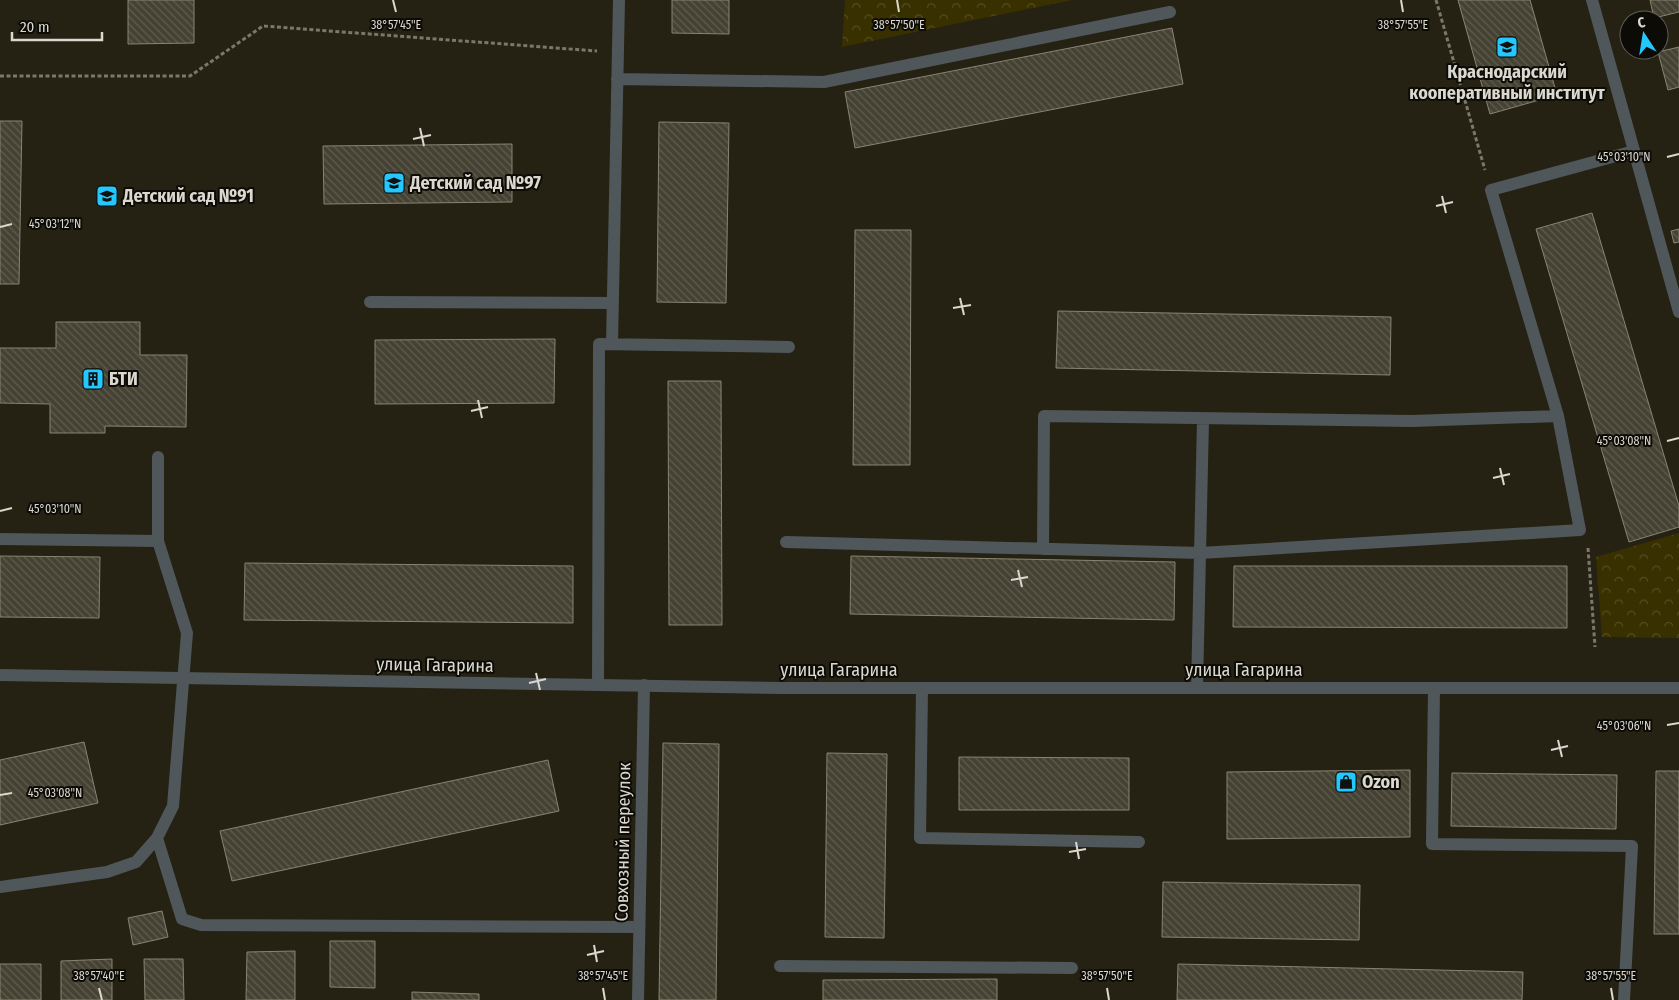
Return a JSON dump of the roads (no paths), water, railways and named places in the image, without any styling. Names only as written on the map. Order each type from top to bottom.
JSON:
[{"type":"street","points":[[612,344],[618,0]]},
{"type":"street","points":[[1592,0],[1679,312]]},
{"type":"street","points":[[617,79],[824,82],[1170,12]]},
{"type":"street","points":[[786,542],[1200,553],[1580,530],[1558,416],[1491,190],[1634,151]]},
{"type":"street","points":[[370,302],[613,303]]},
{"type":"street","points":[[598,685],[598,344],[789,347]]},
{"type":"street","points":[[1042,549],[1044,416],[1203,420],[1412,421],[1558,416]]},
{"type":"street","points":[[1197,688],[1203,420]]},
{"type":"street","points":[[0,887],[106,872],[136,862],[157,838],[172,806],[187,633],[158,541],[158,457]]},
{"type":"street","points":[[0,539],[158,541]]},
{"type":"street","name":"улица Гагарина","points":[[0,675],[784,688],[1679,688]]},
{"type":"street","name":"Совхозный переулок","points":[[638,1000],[644,685]]},
{"type":"street","points":[[922,688],[920,838],[1139,842]]},
{"type":"street","points":[[1434,688],[1432,844],[1632,846],[1624,1000]]},
{"type":"street","points":[[157,838],[182,918],[201,925],[639,927]]},
{"type":"street","points":[[780,966],[1072,968]]},
{"type":"place","name":"Краснодарский кооперативный институт","points":[[1507,47]]},
{"type":"place","name":"Детский сад №97","points":[[394,183]]},
{"type":"place","name":"Детский сад №91","points":[[107,196]]},
{"type":"place","name":"БТИ","points":[[93,379]]},
{"type":"place","name":"Ozon","points":[[1346,782]]}]
